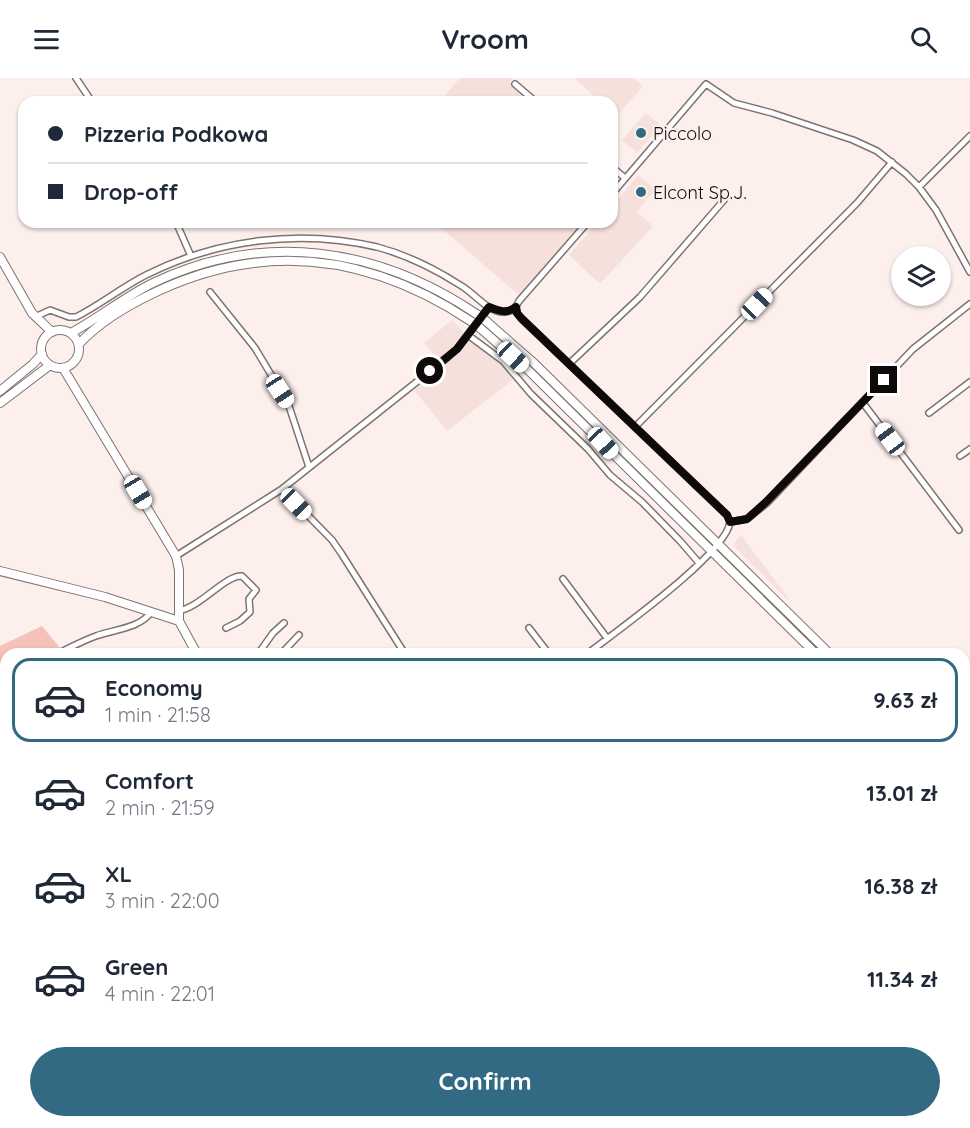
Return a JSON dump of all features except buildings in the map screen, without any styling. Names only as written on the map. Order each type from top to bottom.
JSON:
[{"type":"main road","points":[[71,333],[129,296],[170,276],[218,260],[266,252],[321,254],[372,263],[427,284],[478,315],[535,364],[824,648]]},
{"type":"main road","points":[[0,257],[45,338]]},
{"type":"main road","points":[[79,344],[116,315],[147,296],[178,282],[236,265],[273,261],[331,264],[378,275],[423,292],[472,322],[528,370],[810,648]]},
{"type":"main road","points":[[35,317],[52,332]]},
{"type":"main road","points":[[50,365],[42,354],[41,348],[45,338],[52,332],[62,330],[71,333],[79,344],[78,356],[67,367]]},
{"type":"main road","points":[[0,391],[42,354]]},
{"type":"main road","points":[[0,403],[50,365],[67,367]]},
{"type":"main road","points":[[67,367],[76,387],[176,556],[179,570],[179,621],[194,648]]},
{"type":"main road","points":[[0,571],[105,597],[179,621]]},
{"type":"street","points":[[76,78],[88,96]]},
{"type":"street","points":[[515,84],[529,96]]},
{"type":"street","points":[[618,187],[706,84],[734,104],[772,113],[853,140],[877,151],[919,187],[936,210],[970,272]]},
{"type":"street","points":[[919,187],[970,136]]},
{"type":"street","points":[[635,427],[858,203],[892,162]]},
{"type":"street","points":[[618,172],[626,178]]},
{"type":"street","points":[[569,364],[640,297],[724,200]]},
{"type":"street","points":[[179,228],[191,256]]},
{"type":"street","points":[[35,317],[50,310],[69,317],[76,317],[147,275],[191,256],[275,238],[326,238],[354,242],[406,257],[433,269],[473,293],[489,307],[502,312],[516,307],[519,300],[583,228]]},
{"type":"street","points":[[210,292],[255,348],[288,403],[309,466]]},
{"type":"street","points":[[730,522],[747,519],[766,502],[913,349],[970,304]]},
{"type":"street","points":[[176,556],[282,489],[448,357],[489,307]]},
{"type":"street","points":[[516,307],[519,315],[727,515],[730,522],[729,528],[717,544],[699,563],[659,599],[595,648]]},
{"type":"street","points":[[468,335],[503,362],[531,394],[588,449],[610,475],[681,542],[699,563]]},
{"type":"street","points":[[929,413],[970,382]]},
{"type":"street","points":[[863,403],[959,530]]},
{"type":"street","points":[[960,456],[970,449]]},
{"type":"street","points":[[282,489],[342,553],[401,648]]},
{"type":"street","points":[[178,611],[207,597],[234,576],[242,576],[256,590],[249,599],[250,612],[240,621],[226,628]]},
{"type":"street","points":[[563,579],[608,638]]},
{"type":"street","points":[[70,648],[98,635],[147,618],[151,612]]},
{"type":"street","points":[[262,648],[284,623]]},
{"type":"street","points":[[529,628],[544,648]]},
{"type":"street","points":[[287,648],[299,635]]},
{"type":"shaded area","points":[[460,78],[513,78],[509,83],[524,96],[444,96]]},
{"type":"shaded area","points":[[574,78],[633,78],[643,86],[618,115],[618,96],[594,96]]},
{"type":"shaded area","name":"Piccolo","points":[[646,113],[661,125],[637,153],[622,140]]},
{"type":"shaded area","points":[[638,175],[655,189],[637,212],[653,226],[600,284],[569,255],[593,228],[618,228],[618,200]]},
{"type":"shaded area","points":[[441,228],[579,228],[520,296]]},
{"type":"shaded area","points":[[452,320],[473,343],[502,364],[514,379],[447,431],[414,390],[444,366],[424,343]]},
{"type":"shaded area","points":[[741,535],[789,599],[788,600],[733,545]]},
{"type":"shaded area","points":[[42,626],[60,648],[0,648]]},
{"type":"place","name":"Piccolo","points":[[641,133]]},
{"type":"place","name":"Elcont Sp.J.","points":[[641,192]]},
{"type":"route","points":[[430,371],[457,349],[489,307],[502,312],[516,307],[521,318],[727,515],[730,522],[747,519],[766,502],[884,380]]}]
